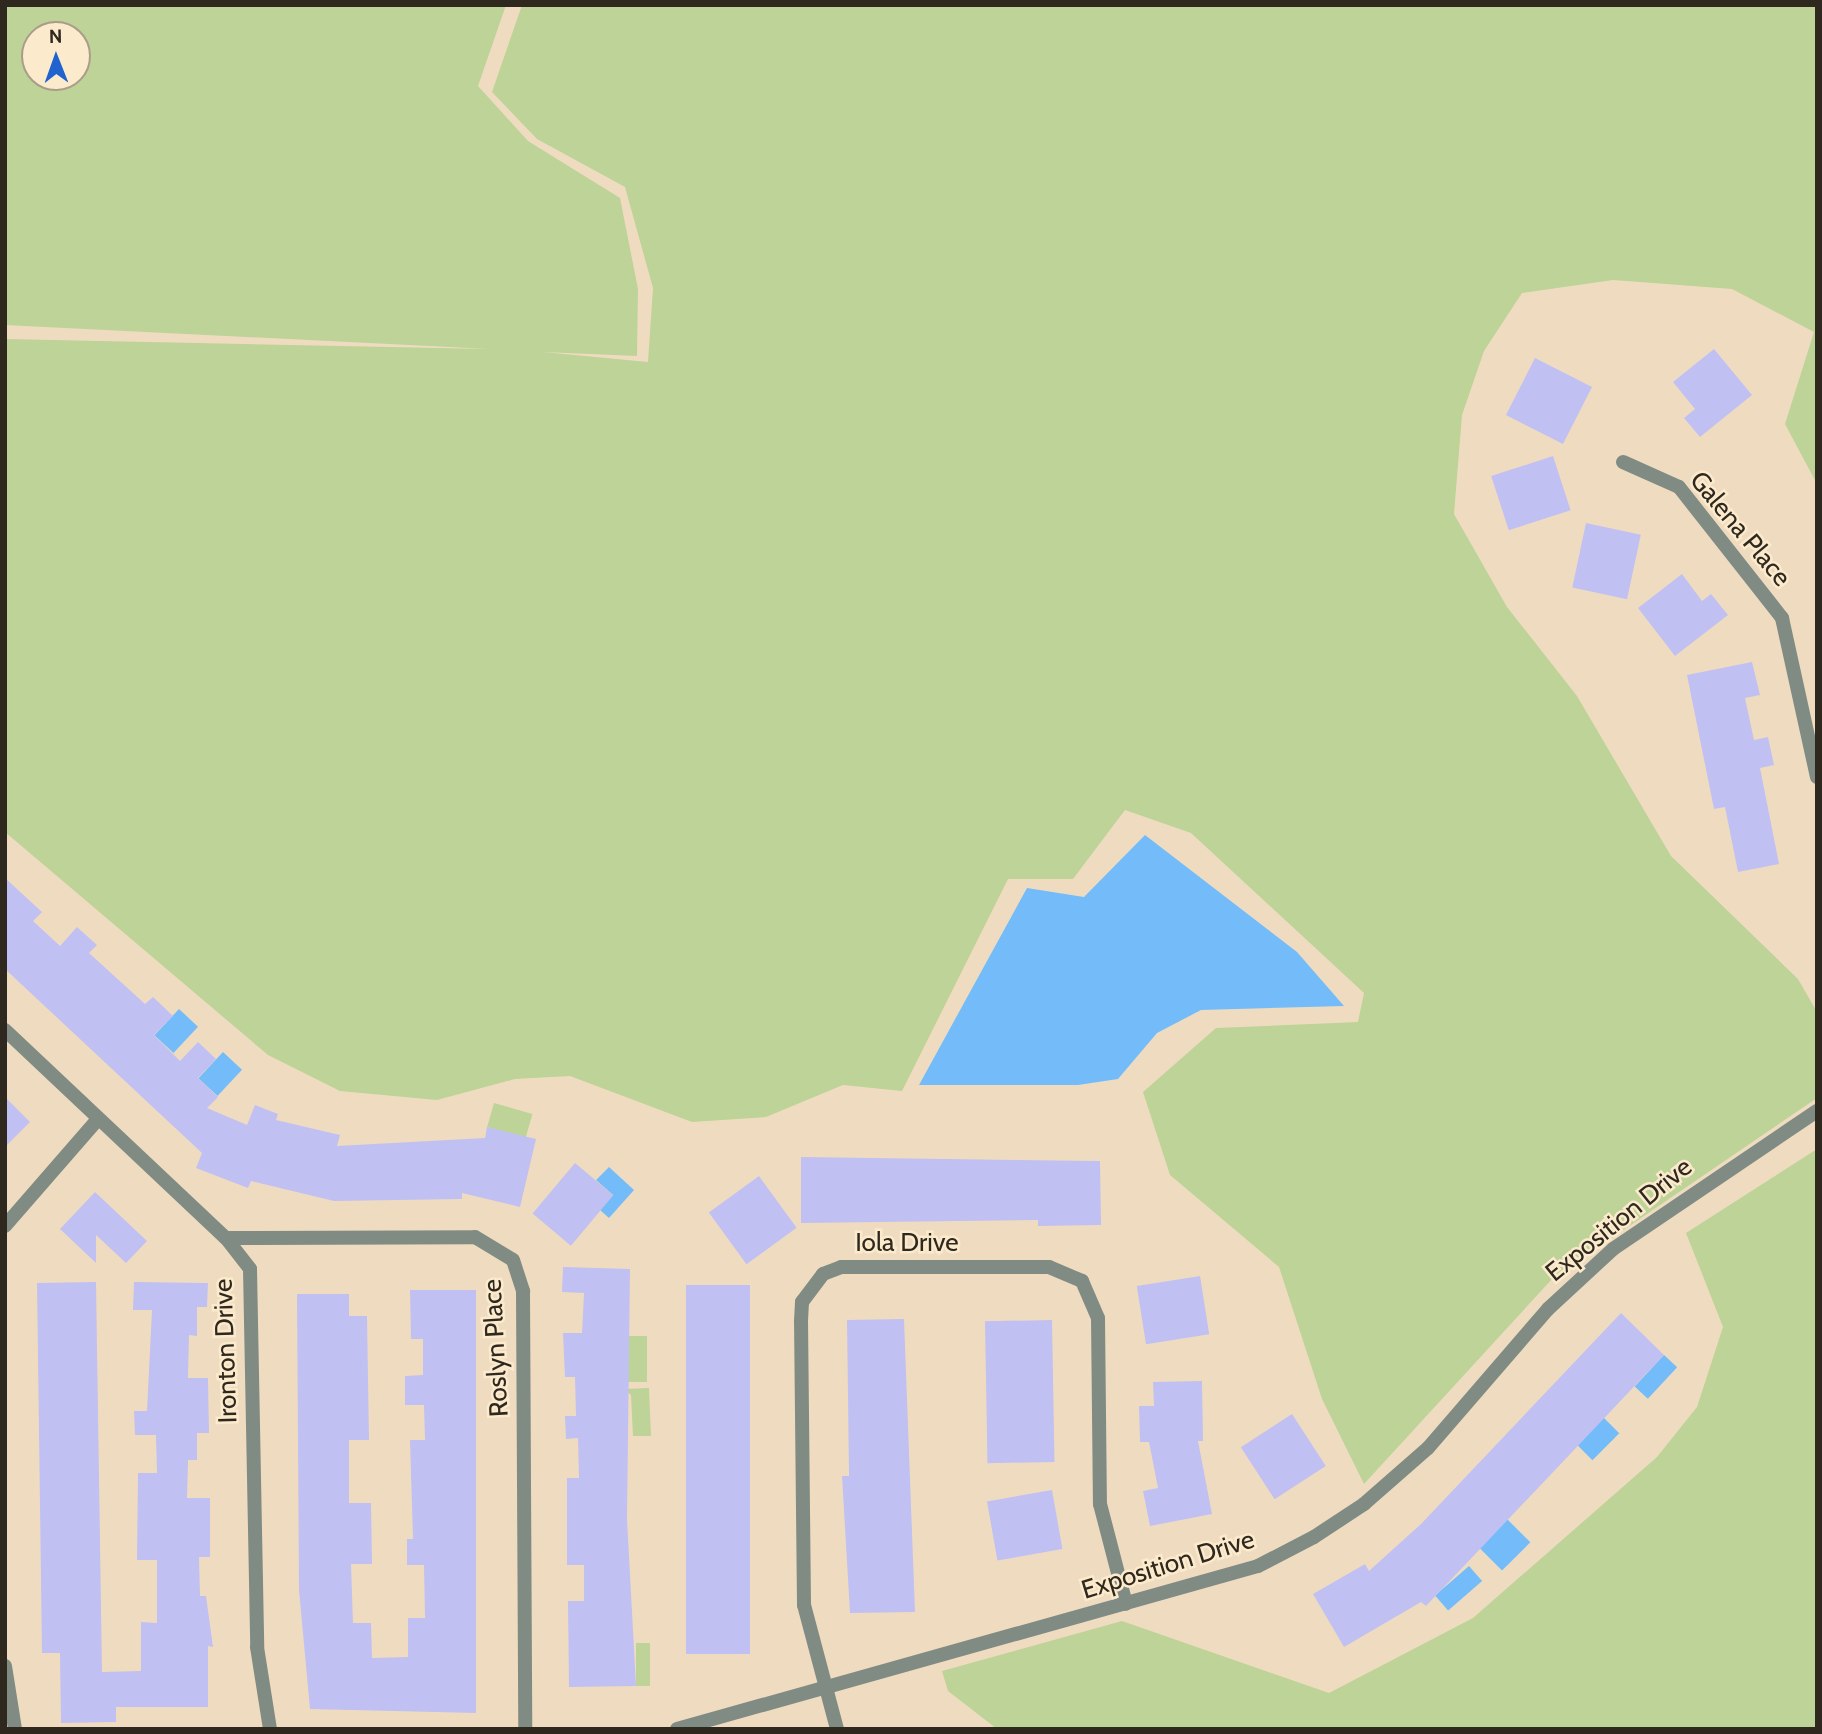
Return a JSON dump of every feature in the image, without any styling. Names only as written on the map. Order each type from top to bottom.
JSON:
[{"type":"street","name":"Galena Place","points":[[1623,462],[1679,486],[1782,618],[1817,777]]},
{"type":"street","name":"Ironton Drive","points":[[5,1030],[226,1238],[250,1269],[257,1647],[270,1729]]},
{"type":"street","name":"Exposition Drive","points":[[677,1729],[1258,1566],[1364,1504],[1427,1448],[1548,1309],[1614,1249],[1817,1111]]},
{"type":"street","points":[[5,1226],[98,1119]]},
{"type":"street","name":"Roslyn Place","points":[[226,1238],[475,1237],[513,1260],[523,1291],[526,1729]]},
{"type":"street","name":"Iola Drive","points":[[837,1729],[804,1605],[801,1321],[811,1285],[841,1267],[1049,1267],[1082,1281],[1098,1318],[1100,1504],[1126,1604]]},
{"type":"street","points":[[5,1666],[15,1729]]},
{"type":"green space","points":[[5,5],[506,5],[478,86],[528,141],[620,198],[638,289],[637,356],[543,352],[648,362],[653,288],[625,187],[537,139],[492,92],[522,5],[1817,5],[1817,484],[1785,424],[1814,332],[1732,289],[1613,280],[1522,293],[1484,351],[1462,415],[1454,514],[1507,607],[1577,696],[1671,856],[1798,979],[1817,1012],[1817,1098],[1553,1278],[1364,1484],[1322,1399],[1279,1267],[1170,1175],[1143,1092],[1216,1028],[1358,1022],[1364,993],[1191,833],[1125,810],[1073,879],[1008,879],[902,1091],[843,1085],[766,1117],[692,1122],[570,1076],[515,1079],[437,1100],[340,1091],[268,1055],[5,832],[5,339],[489,349],[5,325]]},
{"type":"green space","points":[[494,1103],[532,1114],[526,1138],[487,1127]]},
{"type":"green space","points":[[1817,1149],[1817,1729],[997,1729],[948,1691],[942,1671],[1122,1621],[1329,1693],[1473,1618],[1657,1457],[1697,1407],[1723,1327],[1686,1233]]},
{"type":"green space","points":[[628,1336],[647,1336],[647,1382],[628,1382]]},
{"type":"green space","points":[[649,1388],[651,1436],[633,1436],[631,1395],[624,1389]]},
{"type":"green space","points":[[636,1643],[650,1643],[650,1686],[636,1686]]},
{"type":"water","points":[[1145,835],[1297,952],[1344,1006],[1201,1010],[1157,1033],[1118,1079],[1078,1085],[919,1085],[1027,888],[1084,897]]},
{"type":"water","points":[[179,1009],[198,1027],[173,1053],[154,1035]]},
{"type":"water","points":[[223,1052],[242,1070],[217,1096],[198,1078]]},
{"type":"water","points":[[609,1167],[634,1190],[609,1218],[600,1210],[613,1195],[596,1180]]},
{"type":"water","points":[[1664,1355],[1677,1367],[1648,1399],[1635,1386]]},
{"type":"water","points":[[1603,1417],[1619,1433],[1592,1460],[1576,1444]]},
{"type":"water","points":[[1507,1519],[1530,1542],[1502,1571],[1479,1547]]},
{"type":"water","points":[[1469,1566],[1482,1581],[1448,1611],[1435,1596]]},
{"type":"building","points":[[1714,349],[1752,395],[1700,437],[1684,418],[1695,409],[1673,382]]},
{"type":"building","points":[[1535,358],[1592,387],[1563,444],[1506,415]]},
{"type":"building","points":[[1553,456],[1571,510],[1509,530],[1491,476]]},
{"type":"building","points":[[1586,523],[1641,535],[1627,599],[1572,588]]},
{"type":"building","points":[[1682,574],[1702,601],[1711,594],[1728,615],[1675,656],[1638,608]]},
{"type":"building","points":[[1752,662],[1760,695],[1745,698],[1754,740],[1768,737],[1774,765],[1760,768],[1779,864],[1738,872],[1725,807],[1714,809],[1687,675]]},
{"type":"building","points":[[5,878],[42,912],[33,921],[60,946],[77,927],[97,945],[89,953],[145,1004],[153,997],[173,1016],[154,1035],[180,1061],[198,1042],[216,1059],[198,1078],[218,1097],[207,1108],[247,1125],[255,1105],[278,1114],[276,1120],[340,1135],[337,1146],[485,1138],[487,1127],[536,1139],[520,1207],[462,1193],[462,1199],[334,1201],[251,1181],[248,1188],[196,1168],[202,1153],[5,969]]},
{"type":"building","points":[[5,1097],[30,1122],[5,1147]]},
{"type":"building","points":[[801,1157],[1100,1161],[1101,1225],[1038,1226],[1038,1220],[801,1223]]},
{"type":"building","points":[[575,1163],[613,1195],[571,1246],[533,1214]]},
{"type":"building","points":[[759,1176],[797,1228],[746,1264],[709,1212]]},
{"type":"building","points":[[95,1192],[147,1241],[126,1263],[96,1235],[96,1263],[60,1229]]},
{"type":"building","points":[[563,1267],[630,1269],[627,1519],[636,1686],[569,1687],[568,1601],[584,1601],[584,1565],[567,1565],[567,1478],[579,1478],[578,1438],[566,1439],[565,1416],[576,1416],[575,1377],[565,1377],[563,1333],[582,1333],[584,1293],[562,1292]]},
{"type":"building","points":[[1200,1276],[1209,1334],[1146,1344],[1137,1286]]},
{"type":"building","points":[[96,1282],[102,1672],[141,1671],[141,1622],[157,1623],[157,1560],[137,1560],[138,1473],[157,1473],[156,1435],[135,1435],[134,1411],[147,1411],[152,1310],[133,1310],[134,1282],[208,1283],[207,1307],[197,1307],[197,1336],[189,1335],[188,1378],[208,1378],[209,1433],[197,1433],[197,1460],[188,1460],[187,1498],[210,1498],[210,1557],[199,1557],[200,1596],[206,1596],[213,1647],[208,1646],[208,1707],[116,1707],[116,1722],[61,1723],[60,1653],[42,1653],[37,1283]]},
{"type":"building","points":[[686,1285],[750,1285],[750,1654],[686,1654]]},
{"type":"building","points":[[410,1290],[476,1290],[476,1713],[310,1709],[299,1590],[297,1294],[349,1294],[349,1316],[367,1316],[369,1440],[349,1440],[349,1503],[371,1503],[372,1564],[351,1564],[353,1623],[371,1623],[372,1658],[408,1657],[408,1618],[425,1618],[424,1565],[407,1565],[407,1539],[413,1539],[410,1440],[425,1440],[424,1405],[405,1405],[405,1376],[423,1375],[423,1339],[411,1339]]},
{"type":"building","points":[[1621,1313],[1664,1355],[1426,1606],[1421,1602],[1344,1647],[1313,1594],[1365,1564],[1369,1571],[1421,1524]]},
{"type":"building","points":[[904,1319],[915,1612],[850,1613],[842,1476],[849,1476],[847,1320]]},
{"type":"building","points":[[1052,1320],[1054,1462],[987,1463],[985,1321]]},
{"type":"building","points":[[1202,1381],[1203,1441],[1198,1441],[1212,1514],[1150,1526],[1143,1491],[1158,1488],[1149,1442],[1140,1442],[1139,1406],[1154,1406],[1153,1382]]},
{"type":"building","points":[[1292,1414],[1326,1466],[1275,1499],[1241,1447]]},
{"type":"building","points":[[1052,1490],[1062,1549],[997,1561],[987,1501]]}]
